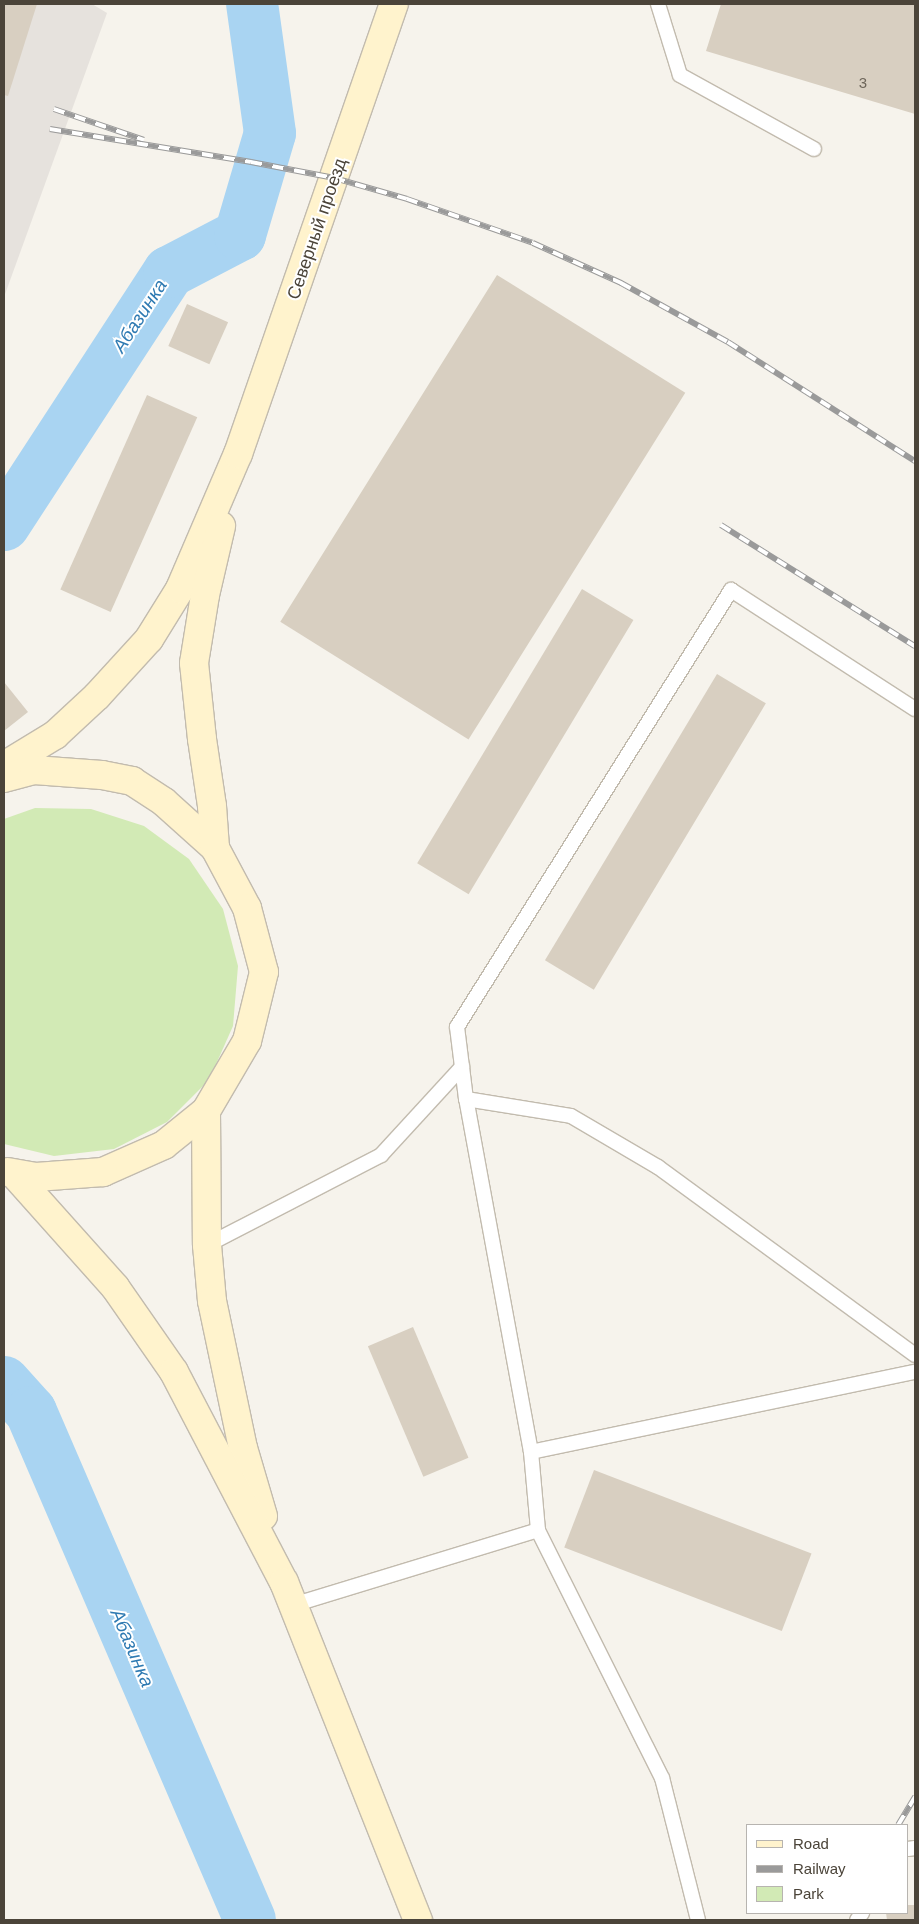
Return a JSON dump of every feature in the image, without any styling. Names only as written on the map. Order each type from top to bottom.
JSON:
[{"type":"main road","name":"Северный проезд","points":[[238,454],[394,4]]},
{"type":"main road","points":[[4,766],[55,735],[97,696],[149,639],[180,589],[238,454]]},
{"type":"main road","points":[[215,848],[212,806],[202,739],[194,663],[205,595],[238,454]]},
{"type":"main road","points":[[4,778],[34,770],[102,775],[132,781],[164,802],[215,848],[247,908],[264,972],[246,1042],[206,1111],[164,1145],[103,1172],[36,1177],[9,1172]]},
{"type":"main road","points":[[206,1111],[207,1245],[212,1301],[243,1448],[288,1594],[418,1920]]},
{"type":"main road","points":[[9,1172],[115,1287],[174,1372],[288,1594]]},
{"type":"lane","points":[[658,4],[680,76],[814,149]]},
{"type":"lane","points":[[698,1920],[662,1778],[538,1530],[531,1452],[466,1099],[458,1027],[731,590],[915,708]]},
{"type":"lane","points":[[207,1245],[381,1155],[462,1067]]},
{"type":"lane","points":[[466,1099],[571,1116],[658,1167],[915,1355]]},
{"type":"lane","points":[[531,1452],[915,1372]]},
{"type":"lane","points":[[288,1594],[538,1530]]},
{"type":"shaded area","points":[[4,4],[92,4],[107,13],[4,297]]},
{"type":"green space","points":[[35,808],[91,809],[144,826],[189,859],[223,909],[238,966],[233,1026],[209,1080],[167,1122],[114,1149],[54,1156],[4,1144],[4,819]]},
{"type":"building","points":[[4,4],[37,4],[8,96],[4,95]]},
{"type":"building","points":[[721,4],[915,4],[915,114],[706,51]]},
{"type":"building","points":[[497,275],[685,393],[469,739],[280,622]]},
{"type":"building","points":[[187,304],[228,322],[209,364],[168,346]]},
{"type":"building","points":[[147,395],[197,417],[111,612],[60,590]]},
{"type":"building","points":[[582,589],[633,620],[469,894],[417,863]]},
{"type":"building","points":[[717,674],[766,703],[594,990],[545,960]]},
{"type":"building","points":[[4,682],[28,712],[4,731]]},
{"type":"building","points":[[413,1327],[468,1458],[423,1477],[368,1346]]},
{"type":"building","points":[[594,1470],[812,1553],[782,1631],[564,1547]]},
{"type":"building","points":[[909,1905],[915,1905],[915,1920],[887,1920],[886,1914],[909,1914]]},
{"type":"waterway","name":"Абазинка","points":[[4,525],[169,272],[240,235],[270,133],[252,4]]},
{"type":"waterway","name":"Абазинка","points":[[4,1382],[31,1412],[250,1920]]},
{"type":"railway","points":[[54,109],[144,140]]},
{"type":"railway","points":[[50,129],[251,162],[334,178],[407,199],[533,243],[621,283],[728,342],[915,461]]},
{"type":"railway","points":[[721,525],[915,646]]},
{"type":"railway","points":[[899,1824],[915,1797]]}]
